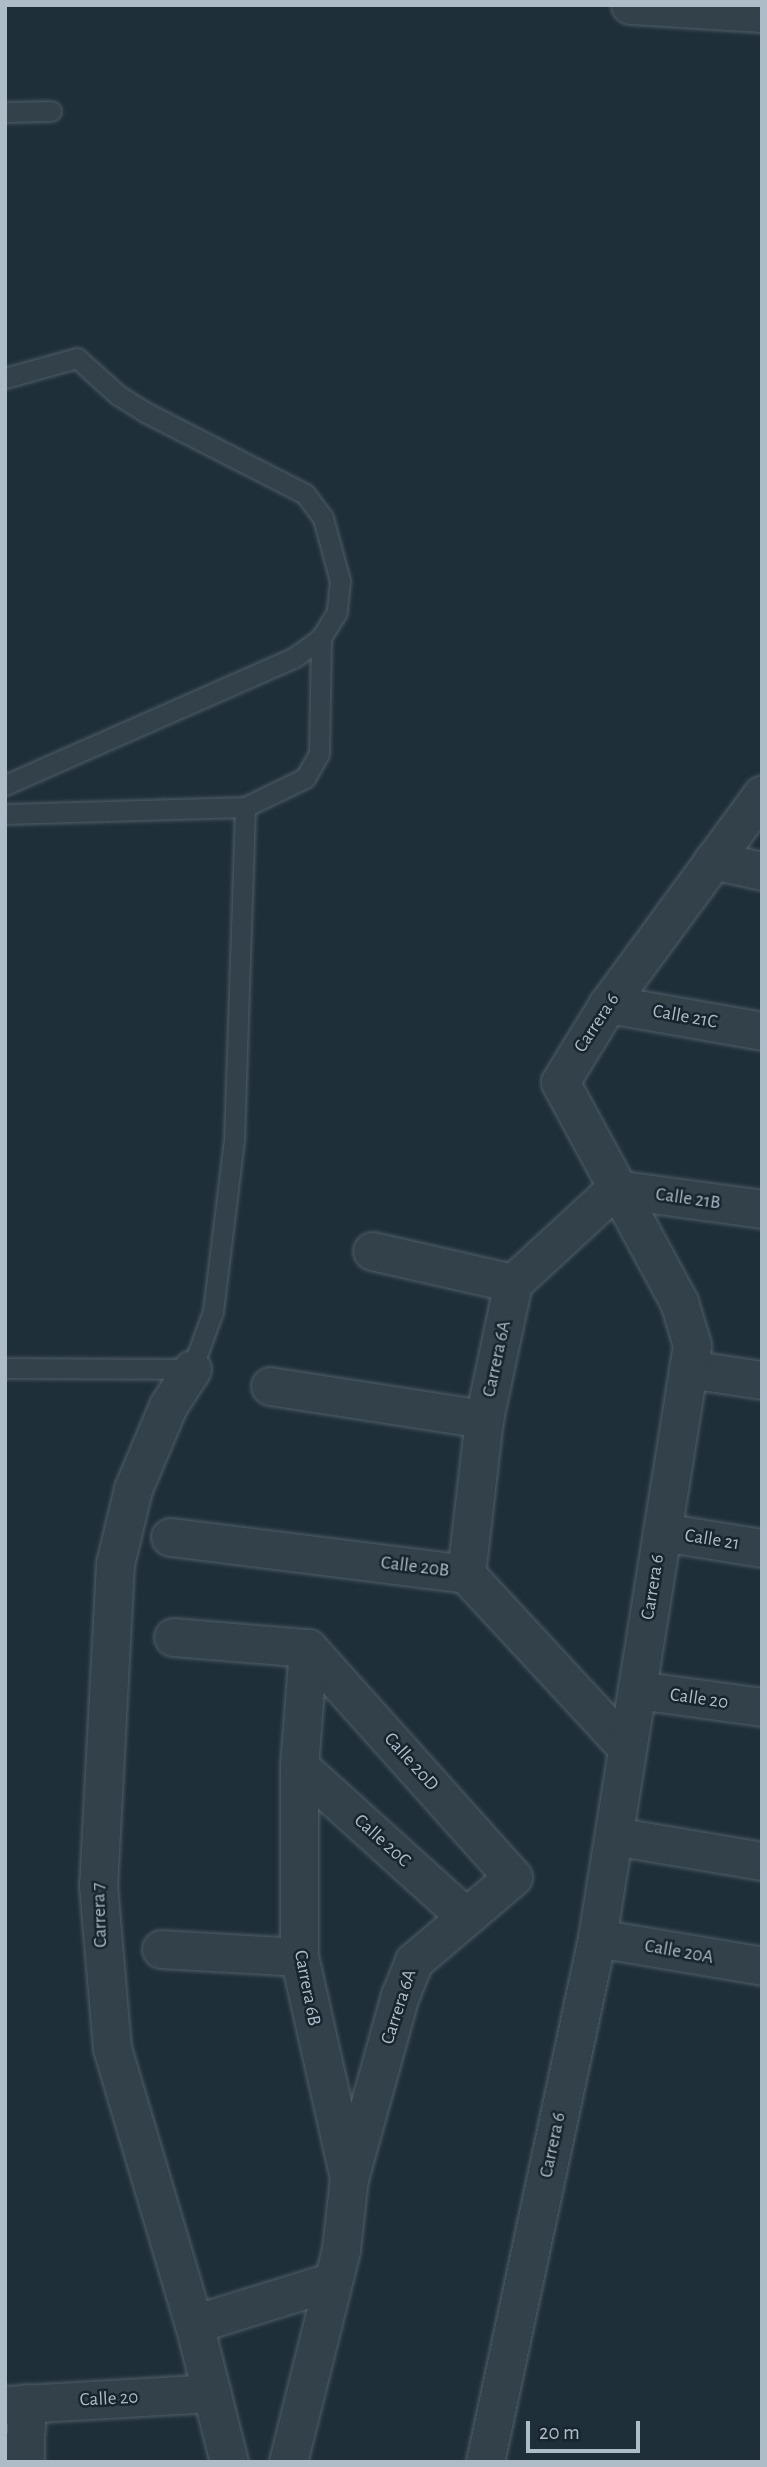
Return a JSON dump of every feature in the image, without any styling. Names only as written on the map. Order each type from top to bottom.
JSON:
[{"type":"street","points":[[630,5],[762,13]]},
{"type":"street","name":"Carrera 6","points":[[485,2462],[597,1938],[692,1345],[679,1303],[615,1189],[560,1082],[608,1004],[762,794]]},
{"type":"street","points":[[713,860],[762,871]]},
{"type":"street","name":"Calle 21C","points":[[608,1004],[762,1031]]},
{"type":"street","points":[[372,1251],[513,1283],[615,1189]]},
{"type":"street","name":"Calle 21B","points":[[615,1189],[762,1209]]},
{"type":"street","name":"Carrera 6A","points":[[466,1574],[484,1419],[513,1283]]},
{"type":"street","name":"Carrera 7","points":[[192,1369],[168,1406],[134,1489],[115,1564],[98,1885],[112,2048],[194,2324],[229,2462]]},
{"type":"street","points":[[688,1369],[762,1380]]},
{"type":"street","points":[[270,1386],[484,1419]]},
{"type":"street","name":"Calle 21","points":[[662,1532],[762,1548]]},
{"type":"street","name":"Calle 20B","points":[[170,1537],[466,1574],[627,1748]]},
{"type":"street","points":[[173,1637],[308,1648]]},
{"type":"street","name":"Carrera 6B","points":[[288,2462],[341,2249],[349,2178],[299,1957],[299,1766],[308,1648]]},
{"type":"street","name":"Calle 20D","points":[[308,1648],[513,1877]]},
{"type":"street","name":"Calle 20","points":[[637,1690],[762,1707]]},
{"type":"street","name":"Calle 20C","points":[[299,1766],[465,1916]]},
{"type":"street","points":[[614,1836],[762,1861]]},
{"type":"street","name":"Carrera 6A","points":[[349,2178],[400,1995],[414,1961],[513,1877]]},
{"type":"street","name":"Calle 20A","points":[[597,1938],[762,1966]]},
{"type":"street","points":[[161,1949],[299,1957]]},
{"type":"street","points":[[194,2324],[333,2281]]},
{"type":"street","name":"Calle 20","points":[[15,2404],[212,2393]]},
{"type":"street","points":[[15,2404],[26,2462]]},
{"type":"lane","points":[[5,112],[51,111]]},
{"type":"lane","points":[[5,378],[77,358],[118,395],[145,412],[305,494],[323,518],[340,581],[337,612],[321,638],[293,658],[5,785]]},
{"type":"lane","points":[[5,814],[245,807],[305,778],[319,754],[321,638]]},
{"type":"lane","points":[[5,1368],[192,1369],[213,1311],[234,1141],[245,807]]}]
